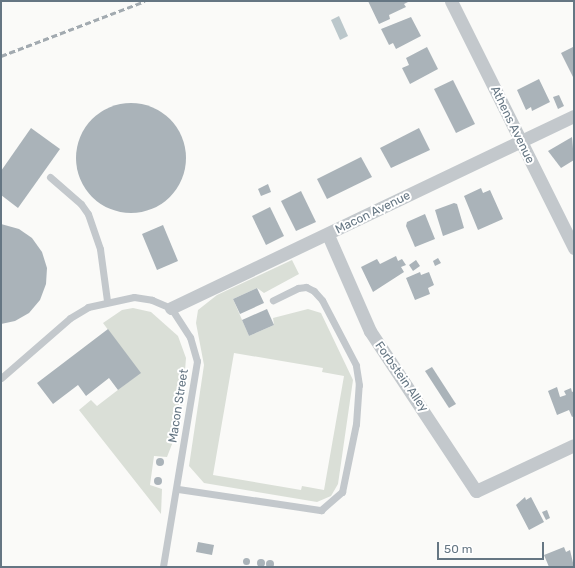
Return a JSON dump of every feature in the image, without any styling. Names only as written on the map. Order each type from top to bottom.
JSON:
[{"type":"street","name":"Athens Avenue","points":[[451,1],[574,248]]},
{"type":"street","name":"Macon Avenue","points":[[171,308],[328,235],[574,116]]},
{"type":"street","name":"Forbstein Alley","points":[[328,235],[370,331],[476,491],[574,445]]},
{"type":"lane","points":[[50,177],[81,204],[88,214],[100,249],[107,301]]},
{"type":"lane","points":[[178,488],[321,510],[342,492],[356,424],[359,385],[356,365],[322,300],[314,291],[306,287],[298,288],[274,300]]},
{"type":"lane","points":[[1,378],[70,318],[88,307],[107,301],[134,297],[152,300],[171,308]]},
{"type":"lane","name":"Macon Street","points":[[163,567],[178,488],[197,361],[190,337],[171,308]]},
{"type":"shaded area","points":[[339,16],[348,36],[340,40],[331,20]]},
{"type":"shaded area","points":[[292,260],[299,274],[264,293],[257,288],[233,299],[249,336],[274,325],[273,318],[308,309],[321,313],[353,380],[338,484],[331,496],[317,502],[204,483],[189,466],[204,365],[196,323],[198,310],[217,295]],"holes":[[[234,353],[323,368],[322,372],[344,376],[324,490],[302,486],[301,490],[213,475]]]},
{"type":"shaded area","points":[[133,308],[151,312],[178,336],[186,358],[181,421],[167,457],[154,456],[150,485],[162,489],[161,514],[79,410],[91,400],[97,406],[140,373],[103,323],[122,310]]},
{"type":"building","points":[[368,1],[410,1],[404,4],[406,7],[389,15],[390,19],[379,24]]},
{"type":"building","points":[[411,17],[421,36],[396,49],[393,43],[389,45],[381,29]]},
{"type":"building","points":[[427,47],[438,69],[410,84],[402,68],[409,65],[406,58]]},
{"type":"building","points":[[573,47],[574,50],[574,79],[561,53]]},
{"type":"building","points":[[539,79],[550,102],[532,111],[531,107],[526,110],[517,90]]},
{"type":"building","points":[[453,80],[475,124],[456,133],[434,89]]},
{"type":"building","points":[[559,95],[564,106],[558,109],[553,97]]},
{"type":"building","points":[[131,103],[152,107],[162,112],[170,119],[177,127],[182,137],[186,158],[182,179],[177,189],[170,197],[162,204],[152,209],[131,213],[110,209],[100,204],[92,197],[85,189],[80,179],[76,158],[80,137],[85,127],[92,119],[100,112],[110,107]]},
{"type":"building","points":[[31,128],[60,149],[18,208],[1,195],[1,171]]},
{"type":"building","points":[[419,128],[430,150],[391,168],[380,148]]},
{"type":"building","points":[[572,137],[574,160],[561,168],[548,151]]},
{"type":"building","points":[[361,157],[372,177],[327,199],[317,179]]},
{"type":"building","points":[[268,184],[271,192],[261,196],[258,189]]},
{"type":"building","points":[[481,188],[483,193],[490,190],[503,219],[478,230],[464,196]]},
{"type":"building","points":[[301,191],[316,222],[296,231],[281,201]]},
{"type":"building","points":[[454,203],[457,204],[464,228],[443,236],[435,210]]},
{"type":"building","points":[[270,207],[284,236],[266,245],[252,216]]},
{"type":"building","points":[[425,214],[435,239],[415,247],[406,226],[407,222]]},
{"type":"building","points":[[1,224],[19,229],[32,238],[42,252],[47,268],[46,284],[40,300],[29,313],[15,321],[1,324]]},
{"type":"building","points":[[163,225],[178,261],[157,270],[142,234]]},
{"type":"building","points":[[396,256],[398,261],[402,259],[406,265],[401,267],[404,272],[373,292],[361,267],[377,259],[380,264]]},
{"type":"building","points":[[438,258],[441,263],[435,266],[433,261]]},
{"type":"building","points":[[416,260],[420,266],[413,271],[409,265]]},
{"type":"building","points":[[420,272],[421,275],[429,272],[434,285],[428,288],[430,294],[415,300],[406,278]]},
{"type":"building","points":[[257,288],[264,303],[240,314],[233,299]]},
{"type":"building","points":[[267,309],[274,325],[249,336],[242,320]]},
{"type":"building","points":[[108,329],[141,373],[118,390],[109,378],[86,396],[78,385],[53,404],[37,383]]},
{"type":"building","points":[[432,367],[456,404],[449,408],[425,371]]},
{"type":"building","points":[[557,387],[560,397],[566,395],[564,391],[571,388],[572,392],[574,391],[574,416],[572,417],[569,410],[557,415],[548,391]]},
{"type":"building","points":[[158,458],[162,458],[164,462],[162,466],[158,466],[156,464],[156,460]]},
{"type":"building","points":[[156,477],[160,477],[162,481],[160,485],[156,485],[154,483],[154,479]]},
{"type":"building","points":[[525,497],[526,500],[531,497],[544,522],[529,530],[516,505]]},
{"type":"building","points":[[547,510],[550,518],[546,520],[542,512]]},
{"type":"building","points":[[198,542],[214,545],[212,555],[196,552]]},
{"type":"building","points":[[564,547],[566,552],[570,550],[574,567],[549,567],[544,555]]},
{"type":"building","points":[[246,558],[249,561],[246,564],[243,561]]},
{"type":"building","points":[[261,559],[264,560],[264,566],[261,567],[258,566],[257,563],[258,560]]},
{"type":"building","points":[[270,560],[273,561],[273,567],[270,568],[267,567],[266,564],[267,561]]},
{"type":"railway","points":[[1,56],[145,1]]}]
